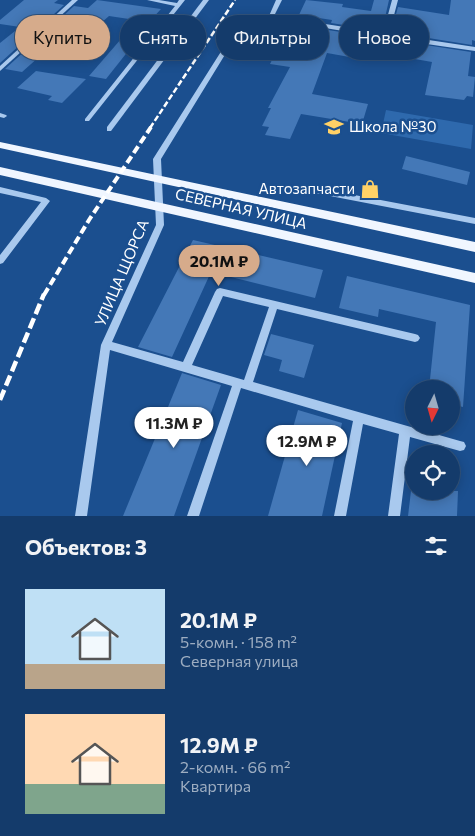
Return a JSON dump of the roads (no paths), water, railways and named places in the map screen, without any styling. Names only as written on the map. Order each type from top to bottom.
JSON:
[{"type":"main road","name":"СЕВЕРНАЯ УЛИЦА","points":[[0,145],[475,246]]},
{"type":"main road","name":"СЕВЕРНАЯ УЛИЦА","points":[[0,171],[475,278]]},
{"type":"street","points":[[0,69],[75,0]]},
{"type":"street","points":[[150,0],[181,2]]},
{"type":"street","points":[[109,129],[206,0]]},
{"type":"street","points":[[273,15],[280,0]]},
{"type":"street","points":[[390,15],[394,0]]},
{"type":"street","points":[[87,120],[181,2]]},
{"type":"street","points":[[429,42],[475,49]]},
{"type":"street","name":"УЛИЦА ЩОРСА","points":[[81,516],[106,345],[160,225],[157,160],[219,60]]},
{"type":"street","points":[[302,188],[475,221]]},
{"type":"street","points":[[0,190],[46,202],[0,261]]},
{"type":"street","points":[[186,368],[220,292],[416,338]]},
{"type":"street","points":[[242,384],[274,305]]},
{"type":"street","points":[[106,345],[405,430],[394,516]]},
{"type":"street","points":[[340,516],[359,418]]},
{"type":"street","points":[[422,435],[457,445]]},
{"type":"lane","points":[[193,516],[242,384]]},
{"type":"railway","points":[[150,128],[235,0]]},
{"type":"railway","points":[[44,295],[89,220],[151,127]]},
{"type":"railway","points":[[0,400],[44,294]]},
{"type":"place","name":"Школа №30","points":[[334,127]]},
{"type":"place","name":"Автозапчасти","points":[[370,189]]}]
